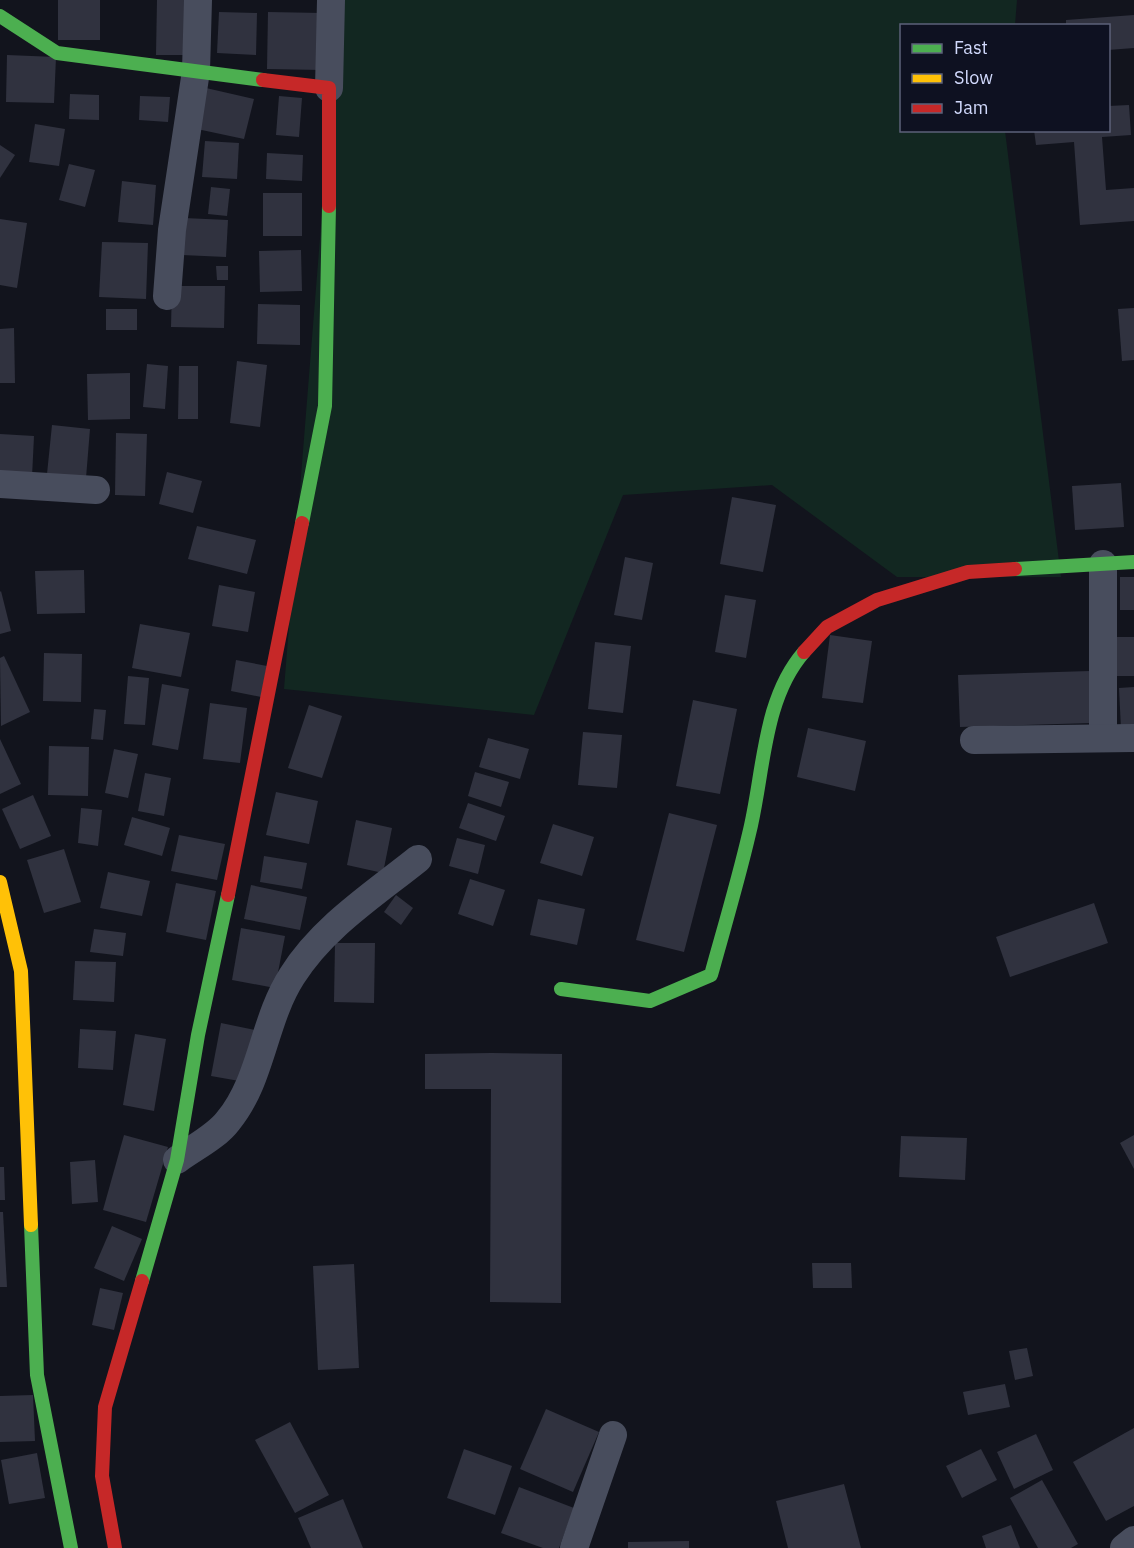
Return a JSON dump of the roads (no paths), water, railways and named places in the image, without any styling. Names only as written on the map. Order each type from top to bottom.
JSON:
[{"type":"main road","points":[[0,16],[57,53],[329,88],[330,176],[325,406],[245,814],[198,1035],[177,1160],[105,1407],[102,1476],[115,1548]]},
{"type":"main road","points":[[561,989],[650,1001],[711,975],[750,832],[777,698],[796,662],[827,627],[877,600],[968,572],[1134,562]]},
{"type":"main road","points":[[0,882],[21,971],[37,1375],[71,1548]]},
{"type":"street","points":[[168,296],[172,230],[196,71],[198,0]]},
{"type":"street","points":[[329,88],[331,0]]},
{"type":"street","points":[[0,484],[96,490]]},
{"type":"street","points":[[1103,564],[1103,738]]},
{"type":"street","points":[[974,740],[1134,738]]},
{"type":"street","points":[[177,1160],[226,1124],[238,1107],[271,1020],[291,977],[322,936],[418,860]]},
{"type":"street","points":[[574,1548],[613,1435]]},
{"type":"street","points":[[1124,1548],[1134,1540]]}]
